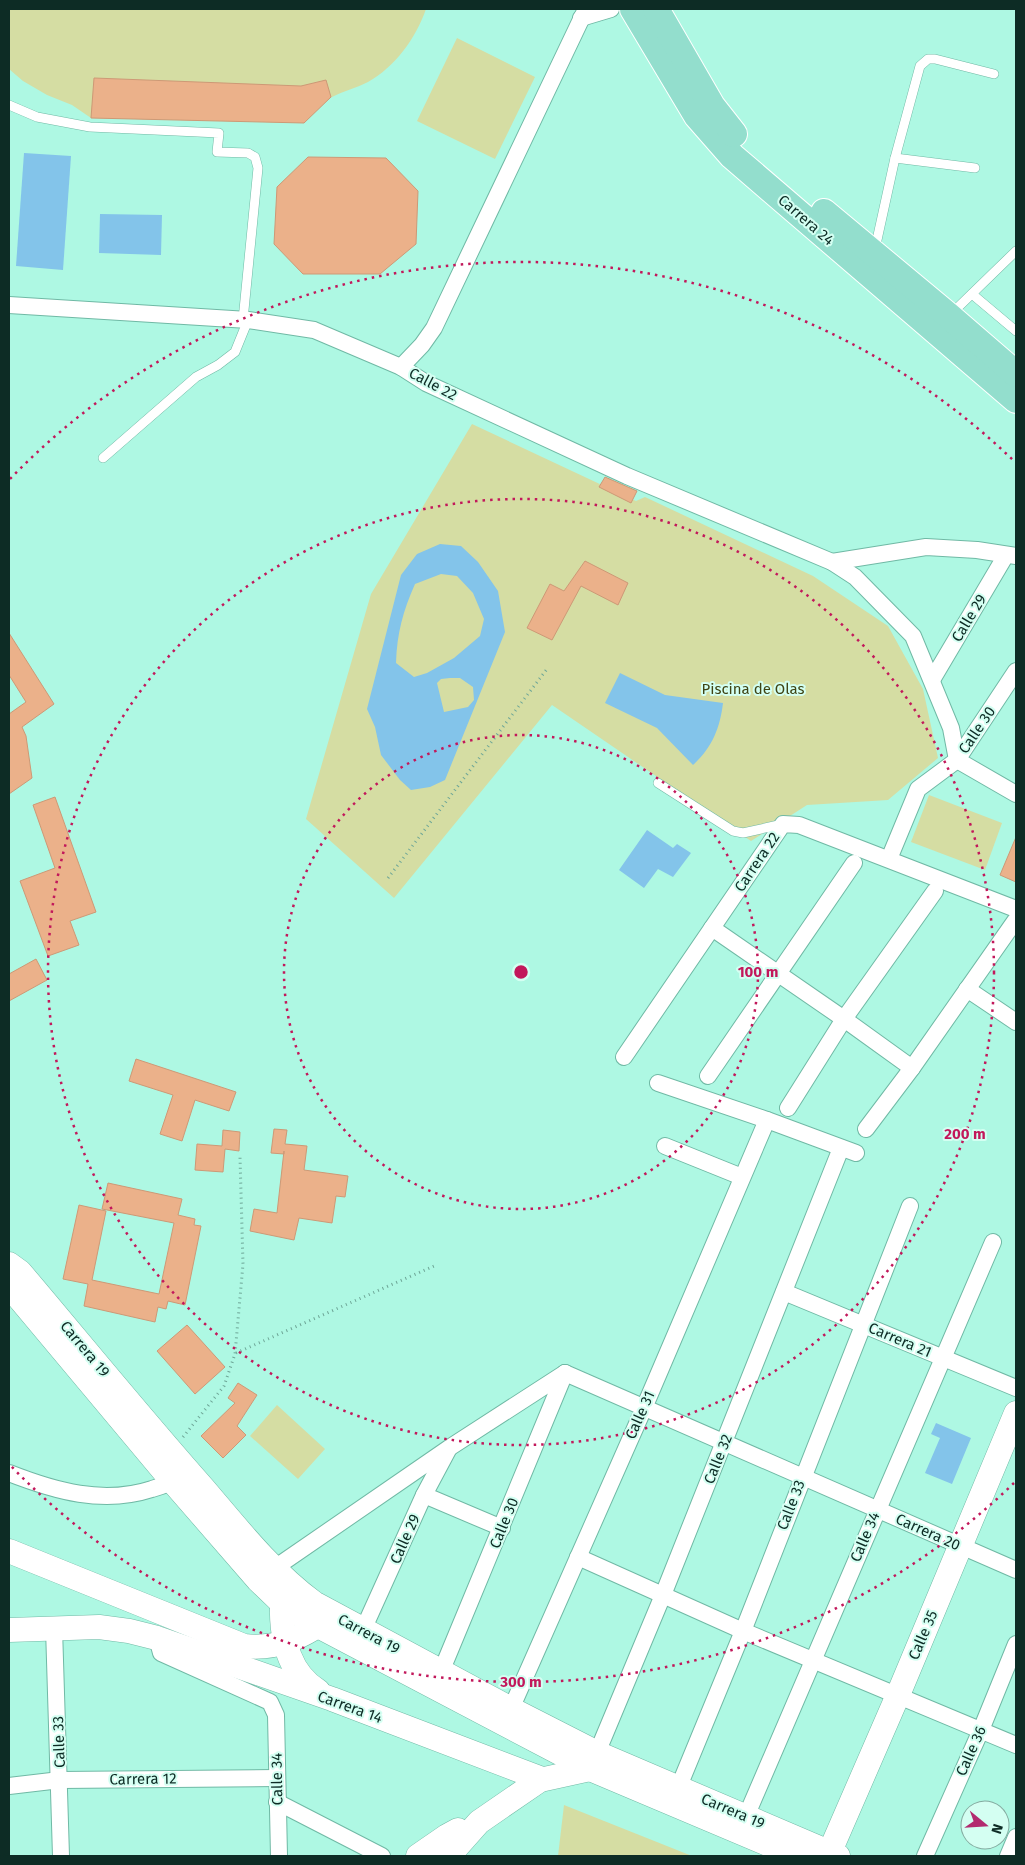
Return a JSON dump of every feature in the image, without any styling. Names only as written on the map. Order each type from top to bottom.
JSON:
[{"type":"main road","name":"Carrera 24","points":[[633,9],[697,116],[732,156],[871,263],[942,323],[1016,374]]},
{"type":"main road","name":"Carrera 24","points":[[656,9],[712,106],[729,128],[751,151],[871,263]]},
{"type":"main road","name":"Carrera 24","points":[[942,323],[1016,400]]},
{"type":"street","points":[[401,367],[422,345],[434,328],[584,13],[611,9]]},
{"type":"street","name":"Calle 22","points":[[9,306],[245,320],[314,330],[401,367],[426,383],[627,476],[832,562],[855,577],[913,636],[951,728],[957,760]]},
{"type":"street","points":[[832,562],[926,547],[977,550],[1011,556]]},
{"type":"street","name":"Calle 29","points":[[932,680],[1011,556]]},
{"type":"street","name":"Calle 30","points":[[889,859],[918,789],[957,760],[1016,672]]},
{"type":"street","points":[[957,760],[1016,794]]},
{"type":"street","name":"Carrera 22","points":[[624,1057],[783,824],[799,825],[889,859],[1016,915]]},
{"type":"street","points":[[708,1076],[854,863]]},
{"type":"street","points":[[788,1108],[844,1019],[935,891]]},
{"type":"street","points":[[866,1129],[912,1068],[1016,915]]},
{"type":"street","points":[[712,928],[912,1068]]},
{"type":"street","points":[[967,989],[1016,1022]]},
{"type":"street","points":[[658,1083],[766,1120]]},
{"type":"street","name":"Calle 32","points":[[594,1761],[663,1595],[784,1292],[848,1151],[766,1120]]},
{"type":"street","name":"Calle 31","points":[[511,1709],[644,1408],[766,1120]]},
{"type":"street","points":[[665,1146],[742,1178]]},
{"type":"street","name":"Calle 33","points":[[675,1796],[743,1631],[910,1206]]},
{"type":"street","name":"Calle 34","points":[[742,1824],[993,1242]]},
{"type":"street","name":"Carrera 19","points":[[9,1264],[20,1272],[170,1450],[181,1477]]},
{"type":"street","name":"Carrera 19","points":[[9,1286],[266,1574],[282,1603],[327,1621],[594,1761],[742,1824],[832,1855]]},
{"type":"street","name":"Carrera 21","points":[[784,1292],[1016,1388]]},
{"type":"street","points":[[266,1574],[449,1448],[565,1373]]},
{"type":"street","name":"Calle 30","points":[[441,1672],[565,1373]]},
{"type":"street","name":"Carrera 20","points":[[565,1373],[1016,1570]]},
{"type":"street","name":"Calle 35","points":[[832,1855],[1016,1413]]},
{"type":"street","name":"Calle 29","points":[[363,1630],[424,1495],[449,1448]]},
{"type":"street","points":[[9,1473],[46,1488],[79,1495],[106,1496],[137,1494],[181,1477]]},
{"type":"street","points":[[424,1495],[502,1528]]},
{"type":"street","points":[[9,1551],[244,1646],[270,1646],[284,1642],[327,1621]]},
{"type":"street","points":[[578,1558],[743,1631],[1016,1745]]},
{"type":"street","name":"Carrera 19","points":[[266,1574],[293,1588],[314,1603],[327,1621],[363,1630],[511,1709],[544,1736]]},
{"type":"street","points":[[282,1603],[284,1642],[291,1661],[301,1677],[315,1690],[332,1699]]},
{"type":"street","name":"Calle 33","points":[[54,1628],[61,1856]]},
{"type":"street","name":"Carrera 14","points":[[9,1630],[100,1628],[129,1631],[157,1638],[332,1699],[542,1779]]},
{"type":"street","name":"Calle 34","points":[[157,1638],[161,1653],[270,1702],[276,1714],[279,1856]]},
{"type":"street","name":"Calle 36","points":[[925,1856],[981,1730],[1016,1644]]},
{"type":"street","points":[[542,1779],[545,1763],[544,1736]]},
{"type":"street","points":[[418,1856],[454,1832],[479,1822],[542,1779],[594,1761]]},
{"type":"street","name":"Carrera 12","points":[[9,1786],[60,1780],[277,1778]]},
{"type":"street","points":[[277,1802],[382,1856]]},
{"type":"street","points":[[452,1854],[479,1822]]},
{"type":"street","name":"Carrera 19","points":[[742,1824],[796,1856]]},
{"type":"street","points":[[1008,1856],[1016,1837]]},
{"type":"lane","points":[[871,263],[895,158],[920,66],[928,59],[935,59],[994,74]]},
{"type":"lane","points":[[9,106],[37,117],[90,127],[219,133],[217,152],[248,152],[255,157],[258,168],[245,320],[235,352],[218,365],[196,377],[103,458]]},
{"type":"lane","points":[[895,158],[975,168]]},
{"type":"lane","points":[[942,323],[1016,251]]},
{"type":"lane","points":[[972,294],[1016,331]]},
{"type":"lane","points":[[658,783],[733,831],[743,833],[783,824]]},
{"type":"path","points":[[388,878],[547,669]]},
{"type":"path","points":[[170,1450],[180,1441],[224,1386],[235,1354],[243,1264],[240,1157]]},
{"type":"path","points":[[235,1354],[434,1266]]},
{"type":"green space","points":[[9,9],[426,9],[417,31],[396,60],[368,82],[332,97],[304,123],[91,118],[72,105],[47,95],[23,81],[9,69]]},
{"type":"green space","points":[[457,38],[535,77],[495,159],[417,121]]},
{"type":"green space","name":"Piscina de Olas","points":[[472,424],[636,501],[645,497],[813,576],[888,626],[923,689],[938,758],[888,800],[807,805],[751,841],[552,705],[394,898],[306,819],[371,594]]},
{"type":"green space","points":[[929,795],[1002,823],[985,870],[911,842]]},
{"type":"green space","points":[[277,1405],[325,1449],[298,1479],[250,1436]]},
{"type":"green space","points":[[564,1805],[692,1856],[558,1856]]},
{"type":"water","points":[[24,153],[71,156],[63,270],[16,266]]},
{"type":"water","points":[[100,214],[162,215],[161,255],[99,253]]},
{"type":"water","points":[[440,544],[461,546],[478,562],[498,591],[505,632],[445,780],[430,787],[411,790],[400,780],[381,755],[375,727],[367,709],[401,575],[417,554]],"holes":[[[441,574],[457,576],[473,593],[484,619],[480,636],[454,658],[427,673],[414,677],[396,663],[401,622],[415,584]],[[460,678],[473,687],[474,700],[468,707],[444,712],[437,683],[441,679]]]},
{"type":"water","points":[[620,673],[665,695],[723,703],[720,721],[714,737],[705,752],[693,765],[657,728],[605,703]]},
{"type":"water","points":[[647,830],[673,848],[677,844],[691,853],[673,877],[658,869],[644,888],[619,870]]},
{"type":"water","points":[[936,1423],[971,1438],[952,1484],[925,1473],[940,1438],[931,1434]]},
{"type":"building","points":[[94,78],[301,86],[326,80],[331,97],[304,123],[91,118]]},
{"type":"building","points":[[308,157],[386,158],[418,191],[416,244],[380,274],[303,274],[274,244],[277,187]]},
{"type":"building","points":[[605,477],[637,491],[631,503],[599,487]]},
{"type":"building","points":[[585,561],[628,583],[618,605],[581,586],[552,640],[527,628],[550,584],[564,591]]},
{"type":"building","points":[[9,633],[54,704],[22,727],[26,736],[32,778],[9,794],[9,714],[26,702],[9,675]]},
{"type":"building","points":[[55,797],[96,912],[70,921],[79,945],[48,956],[20,881],[55,868],[33,805]]},
{"type":"building","points":[[1016,837],[1016,882],[1000,875]]},
{"type":"building","points":[[36,959],[47,980],[9,1001],[9,974]]},
{"type":"building","points":[[136,1059],[236,1092],[229,1111],[195,1100],[182,1141],[160,1134],[173,1095],[129,1081]]},
{"type":"building","points":[[274,1129],[287,1130],[285,1144],[307,1146],[304,1170],[348,1176],[345,1197],[336,1196],[332,1223],[299,1218],[294,1240],[250,1231],[254,1209],[277,1213],[284,1154],[271,1153]]},
{"type":"building","points":[[223,1130],[240,1132],[239,1151],[225,1149],[223,1172],[195,1170],[197,1144],[222,1146]]},
{"type":"building","points":[[108,1183],[182,1199],[178,1215],[195,1219],[194,1225],[201,1226],[185,1305],[168,1301],[166,1309],[158,1307],[155,1322],[84,1306],[88,1284],[63,1279],[79,1205],[106,1211],[92,1280],[159,1294],[174,1223],[102,1209]]},
{"type":"building","points":[[187,1325],[225,1367],[195,1394],[157,1351]]},
{"type":"building","points":[[238,1383],[257,1395],[237,1426],[246,1435],[223,1458],[201,1436],[235,1403],[228,1398]]}]
